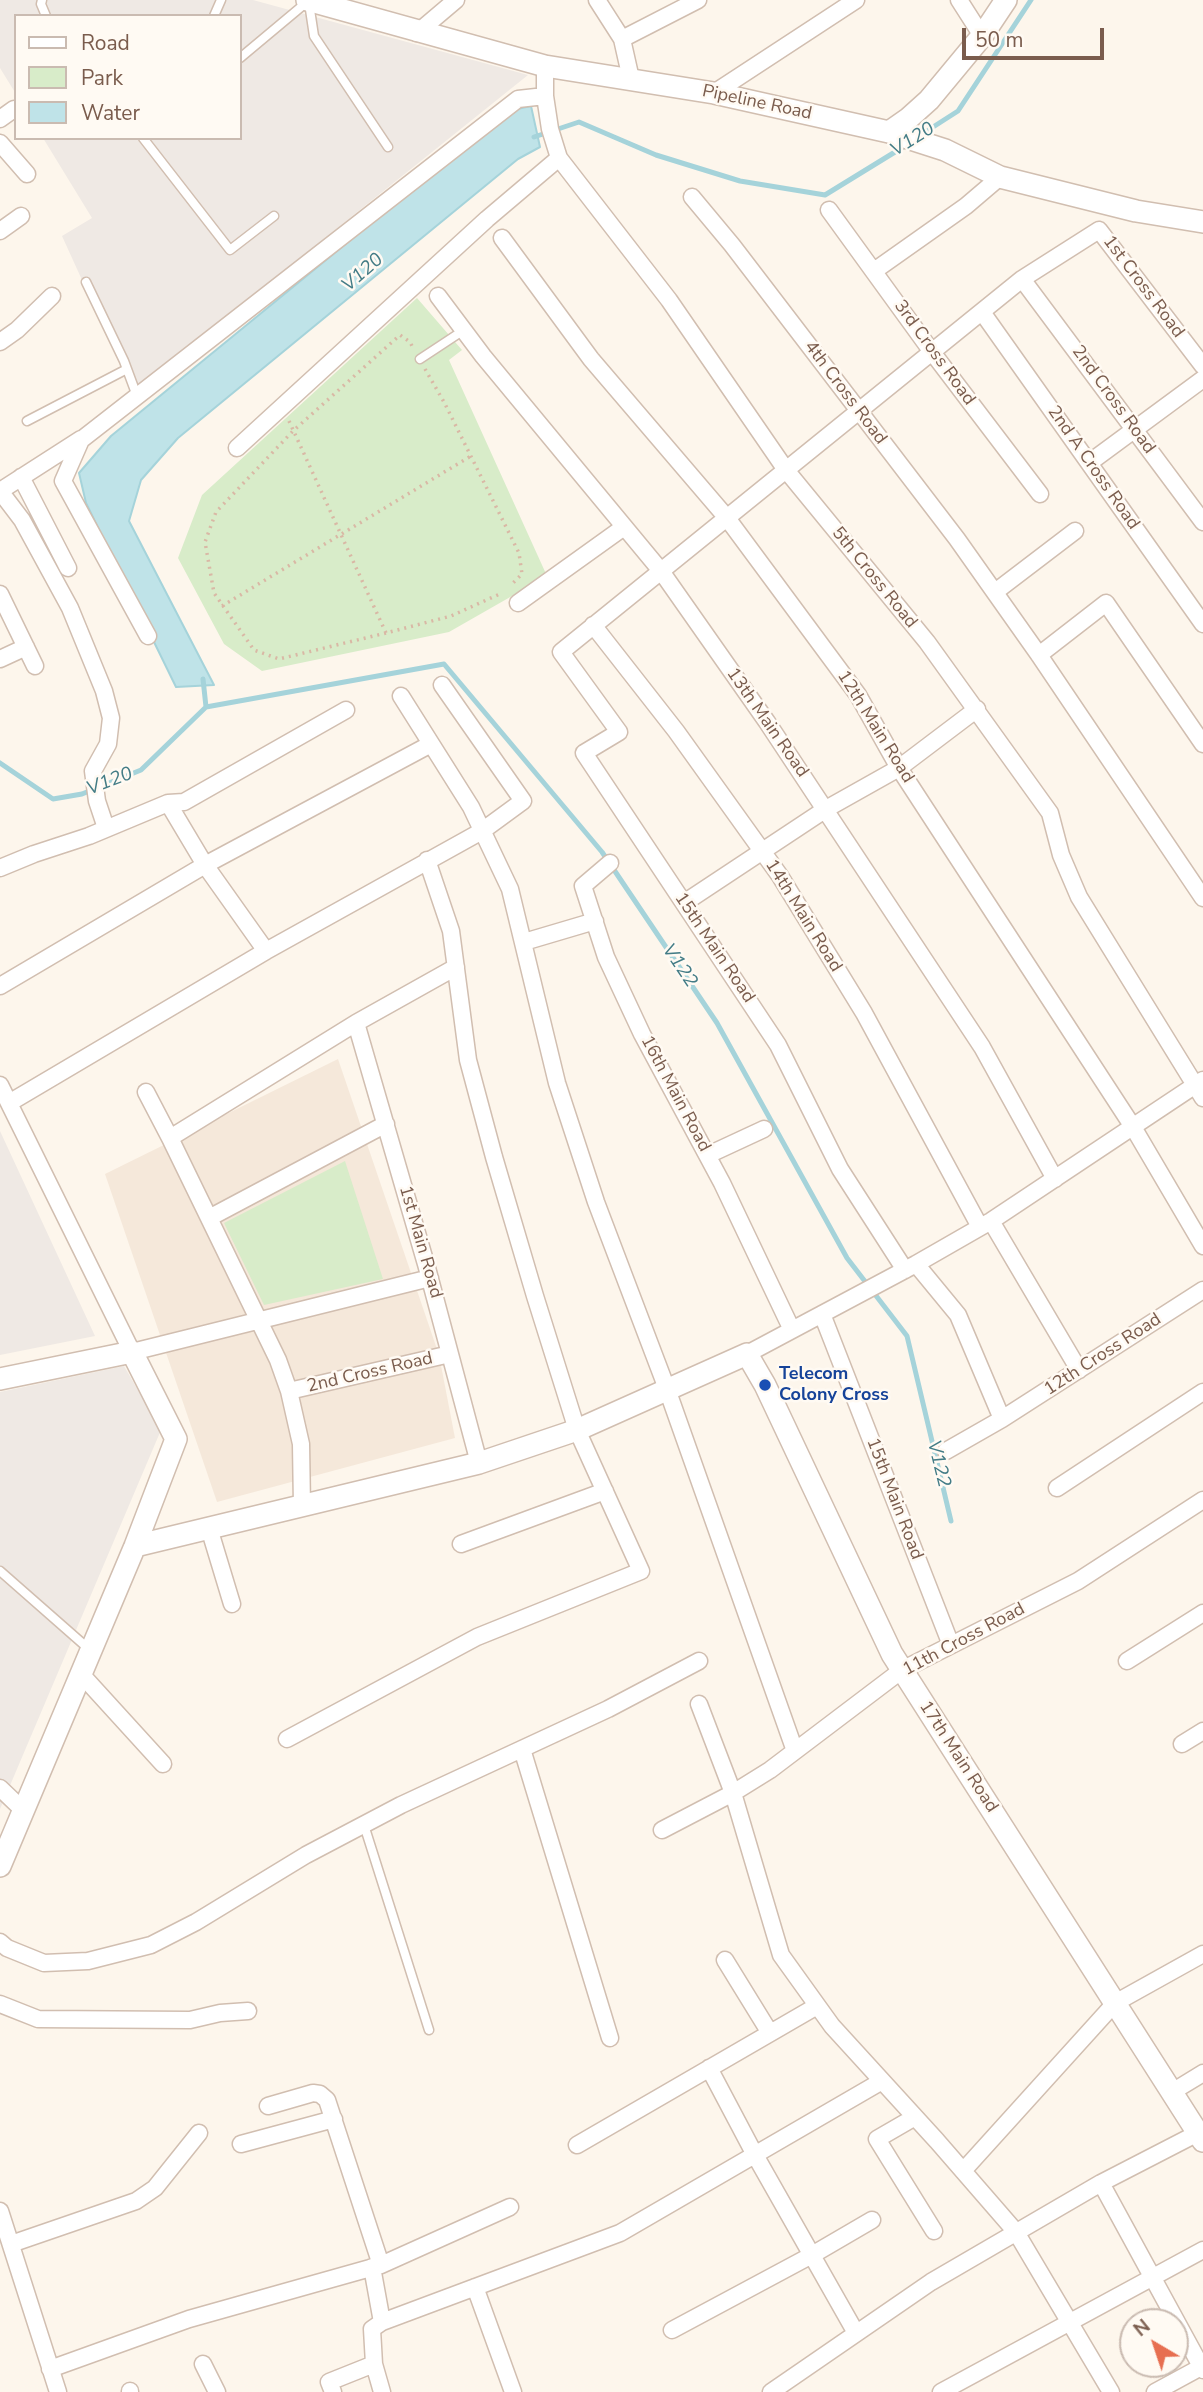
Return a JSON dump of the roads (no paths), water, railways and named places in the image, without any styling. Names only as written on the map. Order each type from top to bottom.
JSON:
[{"type":"street","name":"Pipeline Road","points":[[308,0],[417,33],[545,66],[714,93],[898,135],[944,150],[1000,177],[1107,205],[1203,222]]},
{"type":"street","points":[[417,33],[456,0]]},
{"type":"street","points":[[597,0],[622,39],[631,79]]},
{"type":"street","points":[[622,39],[698,0]]},
{"type":"street","points":[[714,93],[856,0]]},
{"type":"street","points":[[958,0],[982,36]]},
{"type":"street","points":[[898,135],[909,118],[929,100],[982,36],[1006,0]]},
{"type":"street","name":"5th Cross Road","points":[[545,66],[545,96],[550,129],[559,159],[668,300],[786,470],[927,642],[1050,813],[1061,855],[1079,897],[1200,1088]]},
{"type":"street","points":[[106,828],[97,802],[93,771],[108,744],[111,718],[104,691],[70,608],[22,520],[0,491],[83,438],[518,99],[545,96]]},
{"type":"street","points":[[0,119],[14,109]]},
{"type":"street","points":[[0,143],[27,174]]},
{"type":"street","points":[[237,448],[487,219],[559,159]]},
{"type":"street","points":[[874,271],[966,206],[1000,177]]},
{"type":"street","name":"4th Cross Road","points":[[692,197],[733,245],[995,592],[1203,898]]},
{"type":"street","name":"1st Cross Road","points":[[1107,205],[1099,230],[1203,366]]},
{"type":"street","name":"3rd Cross Road","points":[[829,210],[1040,494]]},
{"type":"street","points":[[0,231],[21,216]]},
{"type":"street","points":[[593,625],[1022,279],[1099,230]]},
{"type":"street","name":"12th Main Road","points":[[502,238],[592,359],[727,517],[858,695],[899,768],[1133,1127],[1203,1247]]},
{"type":"street","name":"2nd Cross Road","points":[[1022,279],[1203,522]]},
{"type":"street","points":[[0,342],[17,330],[52,296]]},
{"type":"street","name":"13th Main Road","points":[[438,296],[661,571],[826,809],[982,1047],[1055,1179]]},
{"type":"street","name":"2nd A Cross Road","points":[[982,312],[1203,624]]},
{"type":"street","points":[[1089,463],[1203,379]]},
{"type":"street","points":[[83,438],[63,481],[148,636]]},
{"type":"street","points":[[21,477],[68,568]]},
{"type":"street","points":[[518,603],[624,527]]},
{"type":"street","points":[[995,592],[1075,531]]},
{"type":"street","points":[[0,594],[35,666]]},
{"type":"street","points":[[1039,655],[1106,603],[1203,744]]},
{"type":"street","name":"15th Main Road","points":[[593,625],[561,652],[620,732],[584,753],[778,1045],[840,1169],[911,1267],[958,1315],[1002,1419]]},
{"type":"street","name":"14th Main Road","points":[[593,625],[677,731],[780,876],[864,1013],[985,1224],[1079,1370]]},
{"type":"street","points":[[0,659],[26,647]]},
{"type":"street","points":[[9,1103],[266,951],[482,831],[523,801],[468,712],[442,685]]},
{"type":"street","points":[[401,696],[471,807],[510,889],[557,1083],[596,1202],[667,1390],[795,1751]]},
{"type":"street","points":[[684,904],[826,809],[899,768],[977,709]]},
{"type":"street","points":[[0,868],[169,803],[184,802],[346,710]]},
{"type":"street","points":[[0,986],[205,865],[431,744]]},
{"type":"street","points":[[169,803],[205,865],[266,951]]},
{"type":"street","points":[[287,1739],[477,1637],[641,1571],[577,1430],[531,1283],[471,1072],[452,931],[427,860]]},
{"type":"street","name":"16th Main Road","points":[[610,863],[583,886],[606,957],[642,1034],[708,1155],[792,1330]]},
{"type":"street","points":[[524,942],[595,921]]},
{"type":"street","points":[[170,1138],[356,1023],[456,967]]},
{"type":"street","name":"1st Main Road","points":[[356,1023],[430,1278],[479,1462]]},
{"type":"street","points":[[0,1085],[176,1438],[135,1546],[0,1866]]},
{"type":"street","points":[[135,1546],[479,1462],[577,1430],[747,1354],[911,1267],[985,1224],[1133,1127],[1200,1088]]},
{"type":"street","points":[[146,1092],[278,1360],[289,1391],[300,1444],[302,1507]]},
{"type":"street","points":[[209,1219],[386,1124]]},
{"type":"street","points":[[708,1155],[764,1129]]},
{"type":"street","points":[[0,1380],[132,1352],[430,1278]]},
{"type":"street","name":"12th Cross Road","points":[[946,1451],[1002,1419],[1203,1290]]},
{"type":"street","name":"15th Main Road","points":[[822,1314],[951,1646]]},
{"type":"street","name":"2nd Cross Road","points":[[289,1391],[450,1354]]},
{"type":"street","name":"17th Main Road","points":[[747,1354],[765,1385],[892,1654],[1201,2137]]},
{"type":"street","points":[[1057,1488],[1203,1392]]},
{"type":"street","points":[[461,1544],[605,1491]]},
{"type":"street","name":"11th Cross Road","points":[[662,1830],[733,1793],[795,1751],[902,1670],[1078,1581],[1203,1500]]},
{"type":"street","points":[[209,1528],[232,1604]]},
{"type":"street","points":[[1127,1661],[1203,1613]]},
{"type":"street","points":[[0,1942],[7,1948],[44,1963],[88,1961],[151,1945],[195,1922],[306,1855],[608,1709],[699,1661]]},
{"type":"street","points":[[81,1674],[163,1764]]},
{"type":"street","points":[[699,1704],[733,1793],[781,1955],[832,2026],[1016,2232],[1072,2322],[1111,2392]]},
{"type":"street","points":[[1182,1744],[1203,1731]]},
{"type":"street","points":[[522,1749],[610,2038]]},
{"type":"street","points":[[0,1788],[23,1810]]},
{"type":"street","points":[[963,2171],[1115,2003],[1203,1954]]},
{"type":"street","points":[[725,1960],[770,2033]]},
{"type":"street","points":[[0,2004],[38,2019],[190,2020],[220,2013],[248,2011]]},
{"type":"street","points":[[577,2145],[817,2006]]},
{"type":"street","points":[[709,2068],[856,2333]]},
{"type":"street","points":[[1172,2092],[1203,2073]]},
{"type":"street","points":[[382,2392],[373,2364],[372,2329],[382,2322],[620,2233],[882,2081]]},
{"type":"street","points":[[268,2106],[313,2094],[320,2094],[327,2099],[377,2266],[382,2322]]},
{"type":"street","points":[[915,2117],[877,2139],[934,2231]]},
{"type":"street","points":[[241,2144],[334,2119]]},
{"type":"street","points":[[10,2244],[136,2201],[155,2188],[199,2133]]},
{"type":"street","points":[[771,2392],[931,2282],[1101,2183],[1201,2137]]},
{"type":"street","points":[[1101,2183],[1202,2368],[1155,2392]]},
{"type":"street","points":[[50,2369],[189,2319],[377,2266],[510,2207]]},
{"type":"street","points":[[0,2211],[58,2392]]},
{"type":"street","points":[[672,2330],[872,2220]]},
{"type":"street","points":[[941,2392],[1203,2250]]},
{"type":"street","points":[[475,2287],[513,2392]]},
{"type":"street","points":[[203,2364],[217,2392]]},
{"type":"street","points":[[332,2392],[329,2382],[373,2364]]},
{"type":"lane","points":[[242,56],[308,0]]},
{"type":"lane","points":[[308,0],[314,36],[388,147]]},
{"type":"lane","points":[[146,140],[230,250],[274,216]]},
{"type":"lane","points":[[86,282],[137,396]]},
{"type":"lane","points":[[420,359],[464,330]]},
{"type":"lane","points":[[27,421],[127,369]]},
{"type":"lane","points":[[0,1571],[90,1650]]},
{"type":"lane","points":[[364,1825],[429,2030]]},
{"type":"water","points":[[531,106],[540,147],[518,159],[178,438],[141,480],[129,521],[214,685],[176,687],[86,503],[79,473],[111,436],[508,111]]},
{"type":"waterway","name":"V120","points":[[919,136],[958,111],[1031,0]]},
{"type":"waterway","name":"V120","points":[[534,137],[579,122],[656,155],[740,181],[825,195],[908,144]]},
{"type":"waterway","name":"V122","points":[[206,707],[444,664],[602,852],[717,1023],[847,1258],[907,1336],[951,1521]]},
{"type":"waterway","name":"V120","points":[[0,763],[53,799],[82,794],[141,770],[206,707],[203,679]]},
{"type":"place","name":"Telecom Colony Cross","points":[[765,1385]]}]
